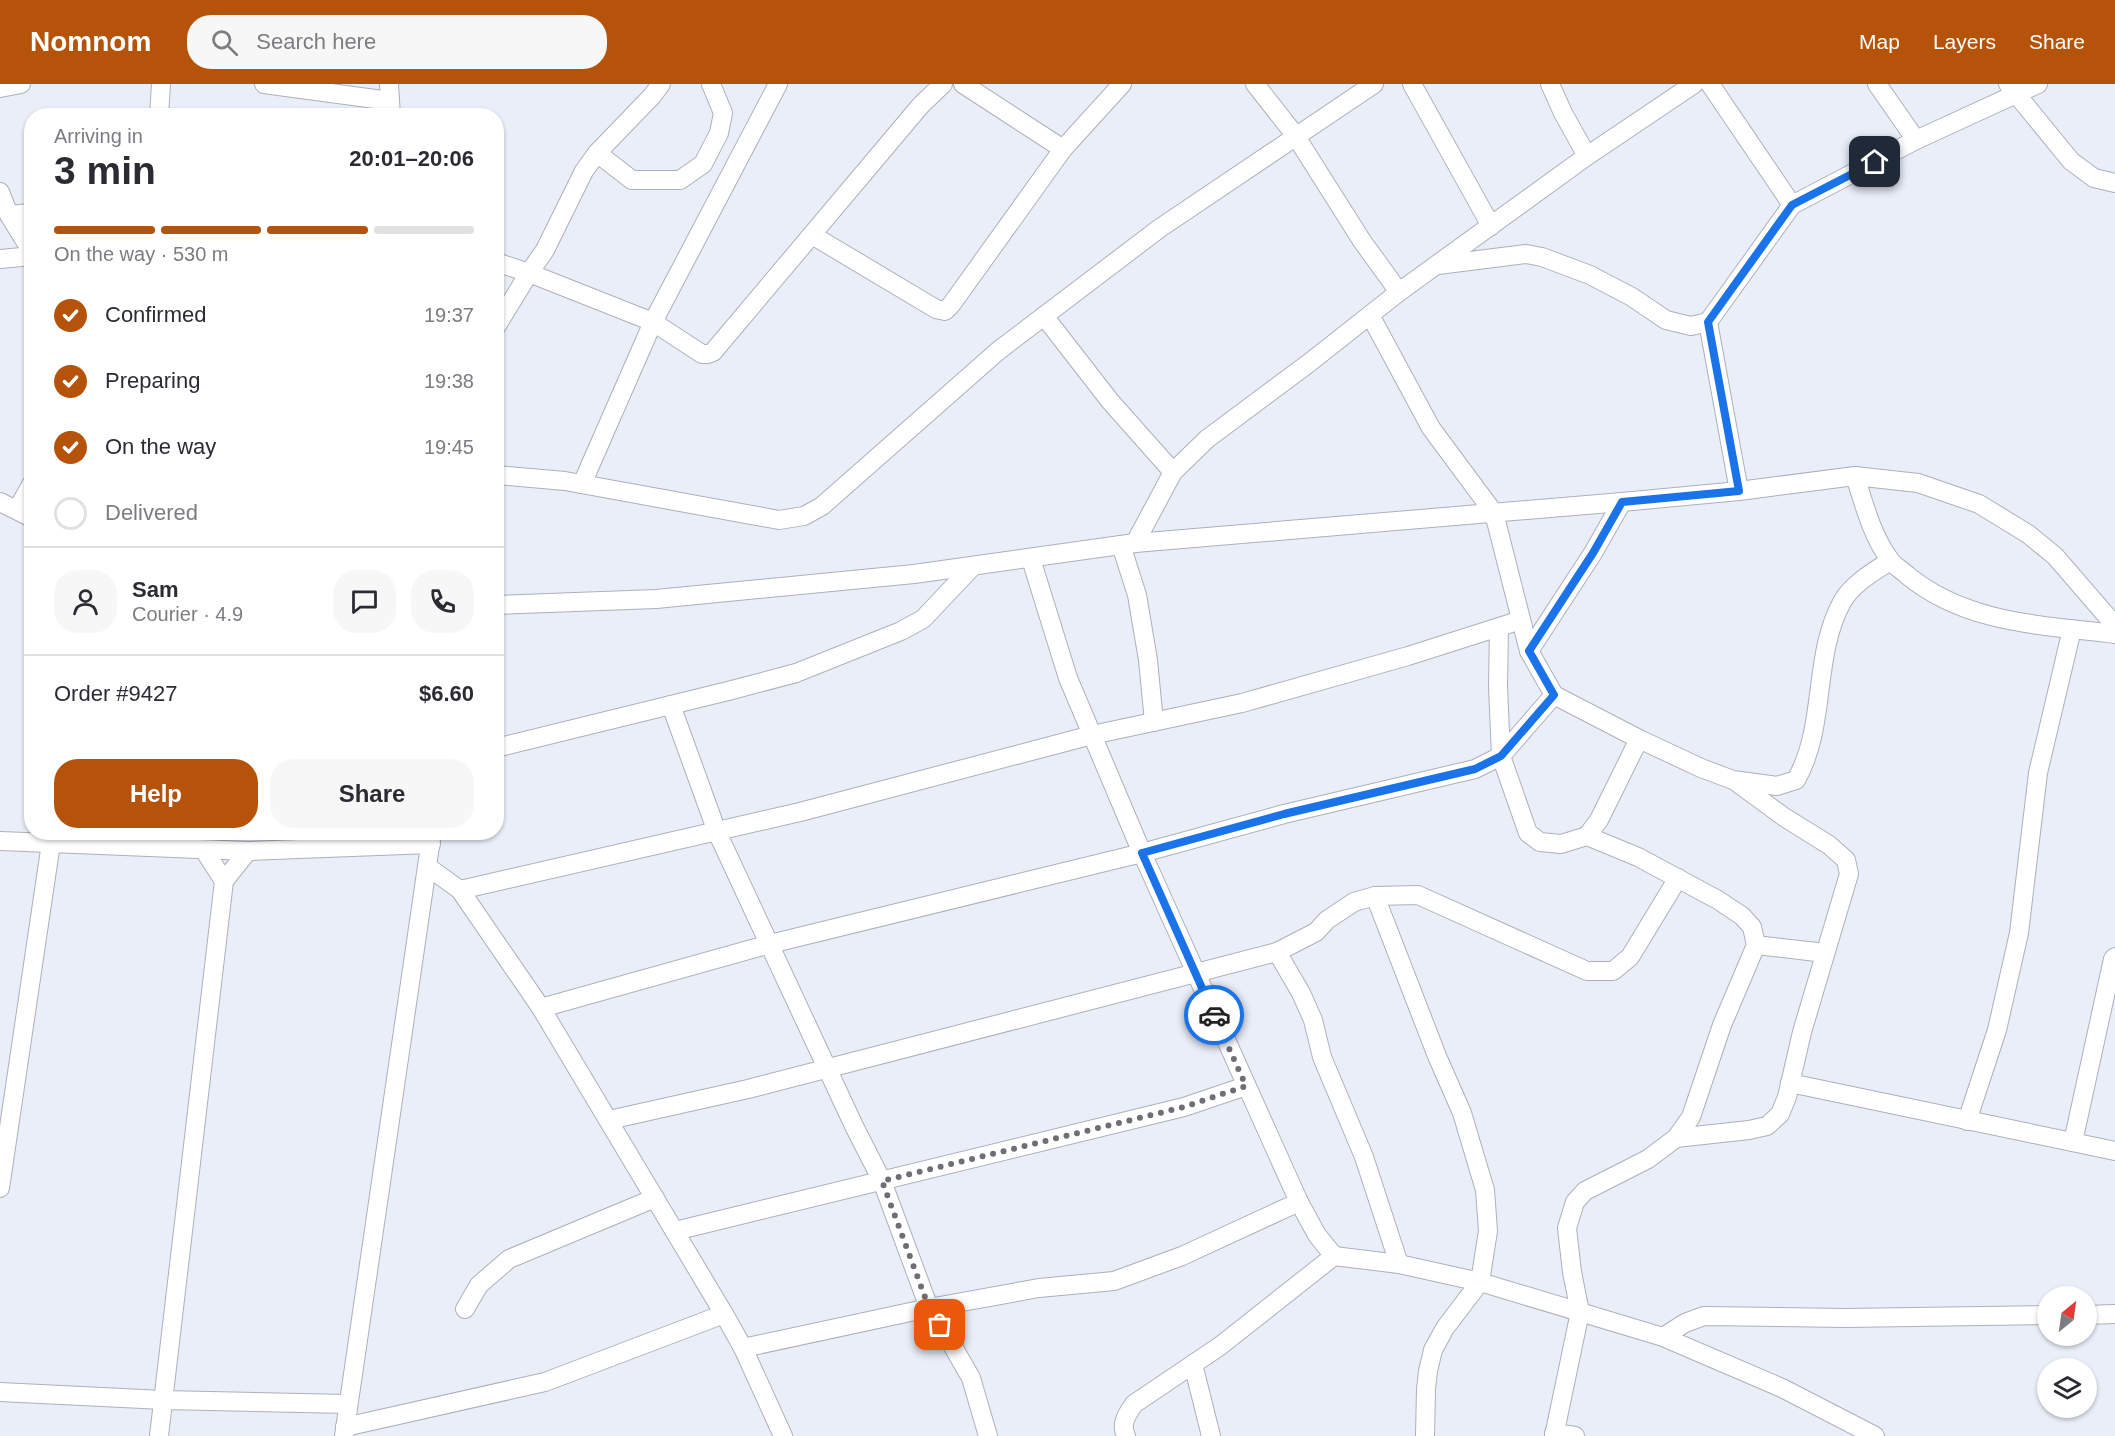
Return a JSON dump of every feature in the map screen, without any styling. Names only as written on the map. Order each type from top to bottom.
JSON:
[{"type":"street","points":[[0,88],[21,84]]},
{"type":"street","points":[[160,108],[161,84]]},
{"type":"street","points":[[264,84],[390,100]]},
{"type":"street","points":[[504,314],[545,250],[584,171],[597,153],[661,84]]},
{"type":"street","points":[[597,153],[632,180],[680,180],[703,164],[719,133],[723,113],[711,84]]},
{"type":"street","points":[[582,484],[652,322],[778,84]]},
{"type":"street","points":[[504,265],[652,322],[702,354],[713,352],[921,105],[943,84]]},
{"type":"street","points":[[963,84],[1063,149]]},
{"type":"street","points":[[812,235],[936,309],[945,311],[1063,149],[1122,84]]},
{"type":"street","points":[[1255,84],[1295,135],[1362,240],[1399,292]]},
{"type":"street","points":[[504,476],[582,484],[779,520],[804,516],[822,506],[998,351],[1160,228],[1374,84]]},
{"type":"street","points":[[1412,84],[1491,226]]},
{"type":"street","points":[[1550,84],[1587,156]]},
{"type":"street","points":[[1154,722],[1148,660],[1128,544],[1173,472],[1207,439],[1399,292],[1587,156],[1694,84]]},
{"type":"street","points":[[1710,84],[1792,205]]},
{"type":"street","points":[[1877,84],[1916,140]]},
{"type":"street","points":[[1436,265],[1526,254],[1542,257],[1590,275],[1632,297],[1666,320],[1691,326],[1708,322],[1792,205],[2011,90],[2038,84]]},
{"type":"street","points":[[2011,90],[2071,161],[2094,178],[2115,183]]},
{"type":"street","points":[[0,192],[9,215],[24,240]]},
{"type":"street","points":[[9,215],[24,214]]},
{"type":"street","points":[[0,259],[24,255]]},
{"type":"street","points":[[1370,315],[1431,428],[1494,513],[1529,651],[1554,695],[1638,740],[1734,780],[1777,786],[1796,780],[1805,764],[1827,640],[1842,601],[1862,580],[1890,561]]},
{"type":"street","points":[[1044,316],[1110,401],[1173,472]]},
{"type":"street","points":[[1708,322],[1739,491]]},
{"type":"street","points":[[1855,476],[1870,523],[1890,561],[1921,586],[1960,607],[2003,620],[2072,628],[2114,624]]},
{"type":"street","points":[[504,605],[656,599],[914,574],[1128,544],[1622,502],[1739,491],[1855,476],[1918,483],[1979,504],[2028,534],[2055,556],[2114,624]]},
{"type":"street","points":[[0,502],[24,514]]},
{"type":"street","points":[[1529,651],[1593,553],[1622,502]]},
{"type":"street","points":[[1031,559],[1068,678],[1142,853],[1299,1202],[1317,1235],[1334,1256],[1399,1264],[1480,1282],[1663,1337],[1782,1388],[1875,1436]]},
{"type":"street","points":[[504,746],[796,673],[901,631],[923,619],[973,566]]},
{"type":"street","points":[[460,890],[717,832],[1092,735],[1253,700],[1408,656],[1521,620]]},
{"type":"street","points":[[1499,627],[1498,687],[1501,756],[1527,833],[1540,842],[1561,844],[1587,836],[1599,820],[1638,740]]},
{"type":"street","points":[[1967,1120],[1997,1030],[2019,933],[2038,773],[2072,628]]},
{"type":"street","points":[[541,1008],[770,944],[1142,853],[1284,814],[1475,769],[1501,756],[1554,695]]},
{"type":"street","points":[[671,705],[717,832],[854,1126],[882,1181],[929,1308],[971,1378],[988,1436]]},
{"type":"street","points":[[1676,1138],[1767,1126],[1780,1114],[1849,874],[1846,860],[1829,845],[1734,780]]},
{"type":"street","points":[[1575,1436],[1554,1434],[1580,1312],[1567,1228],[1575,1202],[1585,1191],[1648,1159],[1676,1138],[1691,1117],[1722,1025],[1755,945],[1752,927],[1742,916],[1718,900],[1638,857],[1587,836]]},
{"type":"street","points":[[0,841],[43,840],[248,851],[404,840]]},
{"type":"street","points":[[0,1188],[43,840]]},
{"type":"street","points":[[432,840],[345,1432],[545,1382],[724,1314]]},
{"type":"street","points":[[204,850],[224,880]]},
{"type":"street","points":[[159,1436],[224,880],[248,851]]},
{"type":"street","points":[[428,867],[460,890],[541,1008],[724,1314],[743,1348],[783,1436]]},
{"type":"street","points":[[609,1120],[828,1069],[1277,952],[1316,932],[1327,920],[1354,902],[1375,896],[1418,895],[1587,971],[1613,970],[1630,957],[1678,878]]},
{"type":"street","points":[[1375,896],[1437,1056],[1462,1113],[1485,1190],[1488,1231],[1480,1282],[1446,1328],[1433,1350],[1426,1389],[1425,1436]]},
{"type":"street","points":[[1755,945],[1825,952]]},
{"type":"street","points":[[1277,952],[1301,993],[1313,1020],[1322,1057],[1364,1157],[1399,1264]]},
{"type":"street","points":[[2073,1142],[2115,957]]},
{"type":"street","points":[[1790,1083],[2115,1151]]},
{"type":"street","points":[[675,1232],[1184,1107],[1246,1086]]},
{"type":"street","points":[[465,1309],[479,1285],[509,1259],[655,1198]]},
{"type":"street","points":[[743,1348],[929,1308],[1039,1288],[1114,1281],[1182,1256],[1299,1202]]},
{"type":"street","points":[[1126,1436],[1123,1431],[1125,1417],[1134,1404],[1220,1346],[1334,1256]]},
{"type":"street","points":[[2097,1315],[2115,1314]]},
{"type":"street","points":[[1663,1337],[1685,1323],[1704,1316],[1856,1318],[2037,1315]]},
{"type":"street","points":[[1193,1364],[1211,1436]]},
{"type":"street","points":[[0,1392],[163,1400],[348,1404]]},
{"type":"way so far","points":[[940,1325],[929,1308],[882,1181],[1184,1107],[1246,1086],[1214,1015]]},
{"type":"route","points":[[1214,1015],[1142,853],[1284,814],[1475,769],[1501,756],[1554,695],[1529,651],[1593,553],[1622,502],[1739,491],[1708,322],[1734,289],[1792,205],[1875,162]]}]
